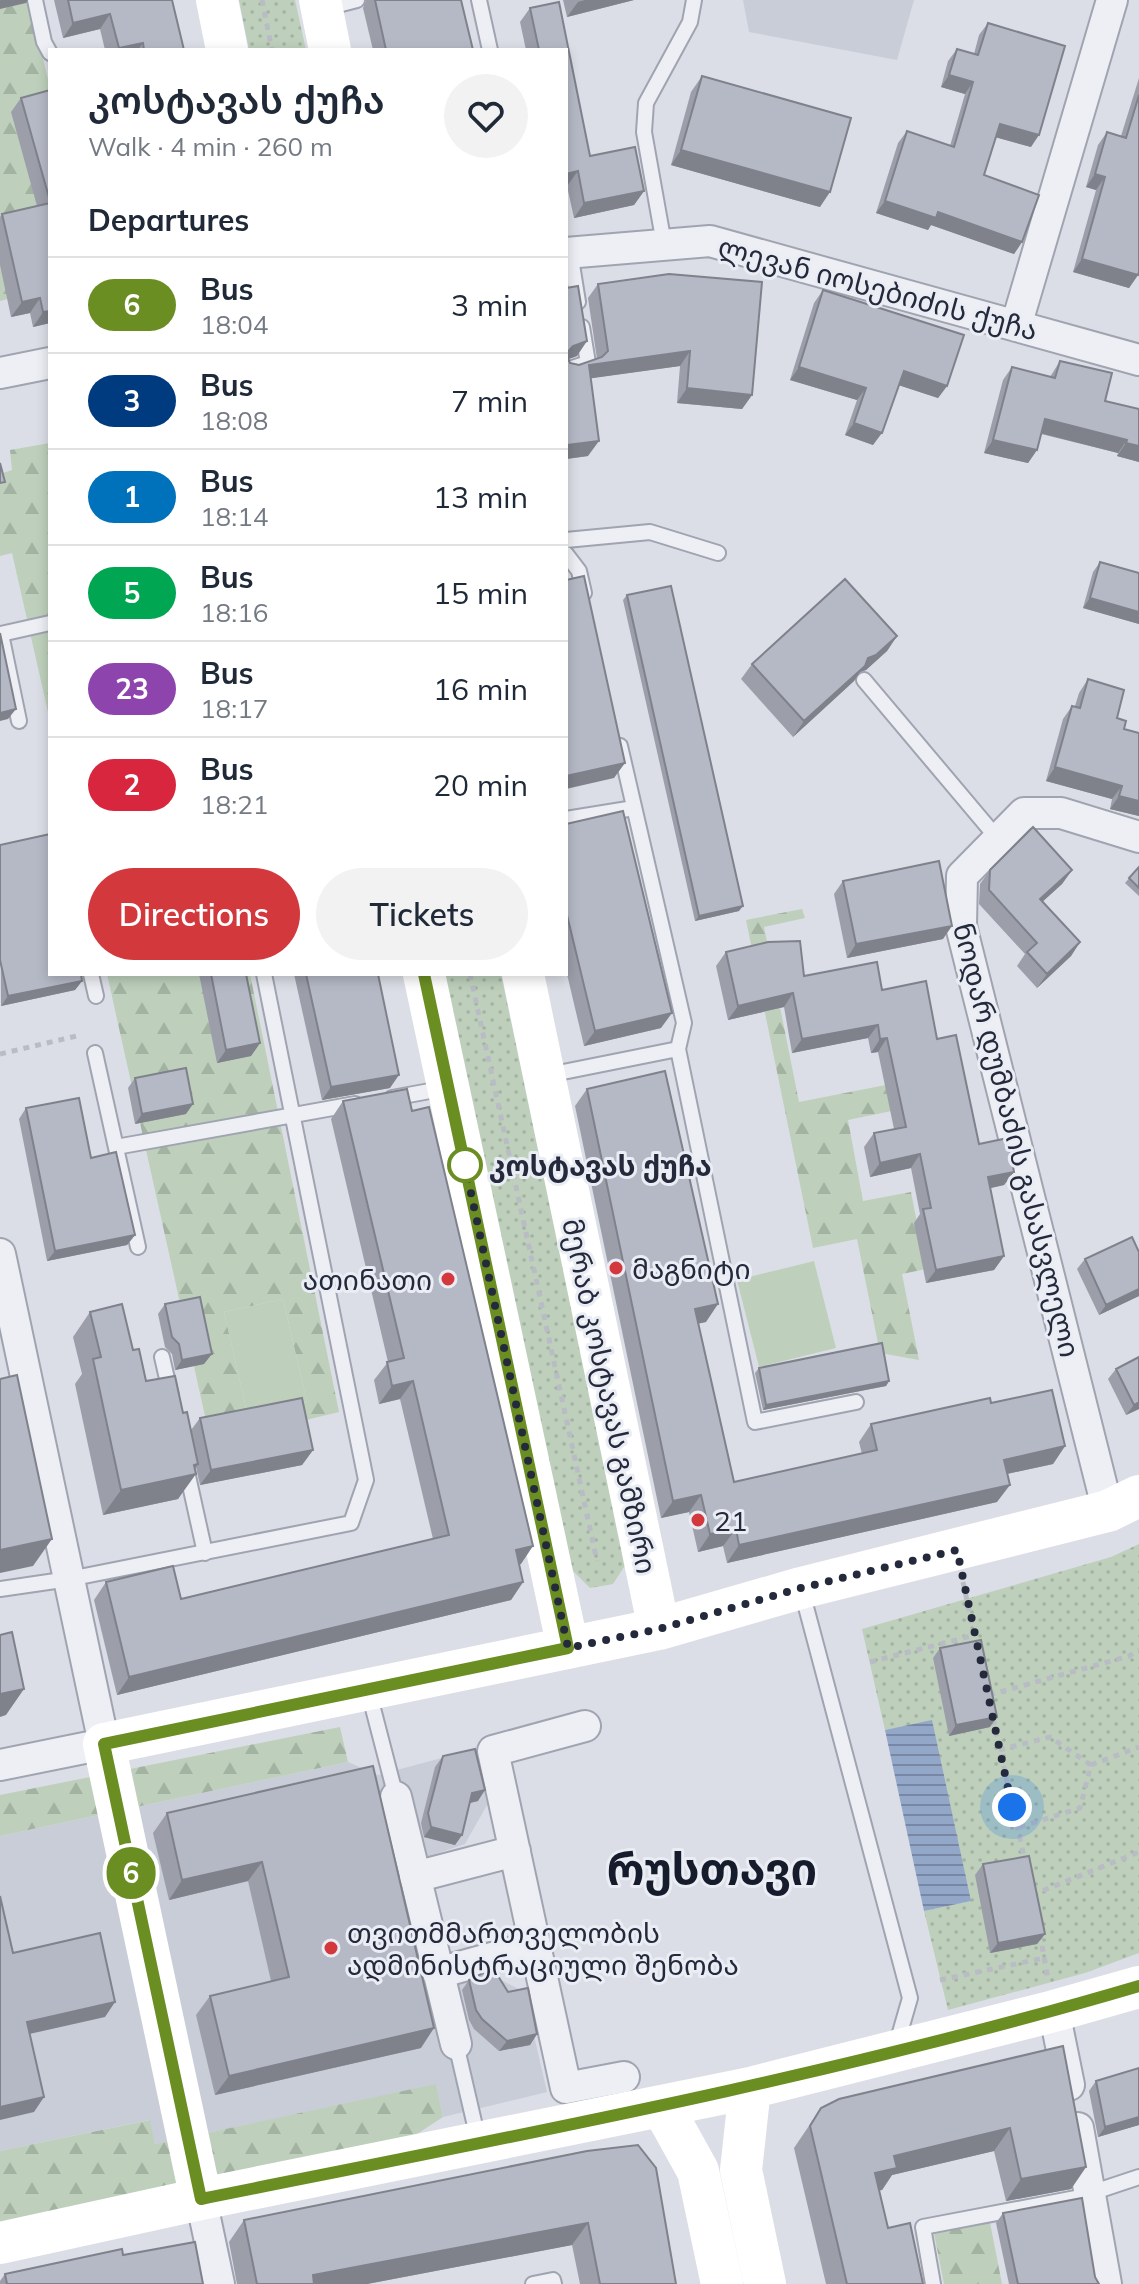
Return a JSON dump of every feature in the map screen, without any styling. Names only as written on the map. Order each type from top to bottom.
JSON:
[{"type":"street","points":[[217,0],[223,48]]},
{"type":"street","points":[[1016,326],[1112,0]]},
{"type":"street","points":[[330,48],[333,3]]},
{"type":"street","name":"ლევან იოსებიძის ქუჩა","points":[[568,249],[710,241],[1139,360]]},
{"type":"street","points":[[0,373],[48,363]]},
{"type":"street","name":"ნოდარ დუმბაძის გასასვლელი","points":[[1123,1504],[961,926],[962,876],[1024,813],[1061,813],[1139,837]]},
{"type":"street","points":[[424,976],[568,1648]]},
{"type":"street","name":"მერაბ კოსტავას გამზირი","points":[[523,976],[659,1629]]},
{"type":"street","points":[[0,1254],[10,1346],[69,1579],[219,2284]]},
{"type":"street","points":[[0,1765],[659,1629],[801,1588],[957,1550],[1123,1504]]},
{"type":"street","points":[[585,1726],[493,1751],[566,2088],[624,2077]]},
{"type":"street","points":[[396,1797],[456,2044]]},
{"type":"street","points":[[415,1877],[515,1851]]},
{"type":"street","points":[[438,1973],[535,1946]]},
{"type":"street","points":[[0,2243],[201,2199],[750,2088],[1139,1987]]},
{"type":"street","points":[[1054,2011],[1106,2284]]},
{"type":"street","points":[[750,2088],[741,2170],[765,2284]]},
{"type":"street","points":[[662,2106],[698,2171],[722,2284]]},
{"type":"lane","points":[[35,0],[48,49]]},
{"type":"lane","points":[[479,0],[490,48]]},
{"type":"lane","points":[[664,244],[644,132],[646,103],[690,22],[694,0]]},
{"type":"lane","points":[[568,254],[588,363],[568,369]]},
{"type":"lane","points":[[568,540],[650,532],[718,553]]},
{"type":"lane","points":[[568,557],[579,571],[586,600]]},
{"type":"lane","points":[[19,721],[1,631],[48,623]]},
{"type":"lane","points":[[864,680],[998,839]]},
{"type":"lane","points":[[617,734],[684,1023],[678,1049],[755,1422],[856,1402]]},
{"type":"lane","points":[[568,819],[634,808]]},
{"type":"lane","points":[[91,976],[96,996]]},
{"type":"lane","points":[[0,1589],[69,1579],[351,1523],[366,1480],[264,976]]},
{"type":"lane","points":[[543,1076],[678,1049]]},
{"type":"lane","points":[[95,1053],[138,1247]]},
{"type":"lane","points":[[116,1147],[449,1087]]},
{"type":"lane","points":[[162,1357],[175,1417]]},
{"type":"lane","points":[[182,1447],[205,1553]]},
{"type":"lane","points":[[801,1588],[910,1998],[894,2052]]},
{"type":"lane","points":[[368,1689],[396,1797]]},
{"type":"lane","points":[[456,2044],[479,2143]]},
{"type":"lane","points":[[933,2284],[923,2227],[1091,2194],[1139,2177]]},
{"type":"lane","points":[[533,2284],[553,2280],[554,2284]]},
{"type":"path","points":[[262,0],[272,48]]},
{"type":"path","points":[[470,976],[597,1561]]},
{"type":"path","points":[[0,1054],[90,1033],[95,1053]]},
{"type":"path","points":[[957,1550],[978,1650]]},
{"type":"path","points":[[870,1662],[975,1635]]},
{"type":"path","points":[[1026,1868],[988,1695],[1129,1656],[1139,1650]]},
{"type":"path","points":[[999,1750],[1050,1737],[1091,1765]]},
{"type":"path","points":[[1091,1765],[1139,1747]]},
{"type":"path","points":[[1017,1828],[1080,1808],[1091,1765]]},
{"type":"path","points":[[1032,1895],[1139,1852]]},
{"type":"path","points":[[1029,1881],[1035,1907]]},
{"type":"path","points":[[1037,1920],[1054,2011]]},
{"type":"path","points":[[940,1980],[1044,1958]]},
{"type":"shaded area","points":[[743,0],[914,0],[897,60],[749,32]]},
{"type":"shaded area","points":[[479,1748],[487,1805],[465,1844],[412,1862],[444,1992],[486,1972],[524,1992],[547,2092],[443,2117],[436,2085],[155,2144],[149,2120],[0,2151],[0,1836],[348,1762],[378,1775]]},
{"type":"green space","points":[[0,0],[29,0],[48,80],[48,289],[0,301]]},
{"type":"green space","points":[[239,0],[295,0],[306,48],[249,48]]},
{"type":"green space","points":[[48,443],[48,712],[12,553],[0,556],[0,474],[12,470],[10,450]]},
{"type":"green space","points":[[802,909],[805,918],[764,927],[799,1102],[901,1082],[906,1108],[848,1120],[863,1201],[911,1192],[926,1269],[902,1274],[919,1360],[880,1353],[857,1239],[813,1248],[746,920]]},
{"type":"green space","points":[[107,976],[250,976],[339,1412],[211,1443]],"holes":[[[283,1299],[307,1402],[248,1416],[224,1312]]]},
{"type":"green space","points":[[443,976],[501,976],[626,1564],[613,1584],[590,1588],[570,1568]]},
{"type":"green space","points":[[814,1261],[836,1348],[759,1367],[737,1280]]},
{"type":"green space","points":[[283,1299],[307,1402],[248,1416],[224,1312]]},
{"type":"green space","points":[[1139,1544],[1139,1953],[1085,1973],[948,2010],[924,1911],[970,1901],[931,1721],[885,1730],[862,1629],[1111,1557]]},
{"type":"green space","points":[[340,1727],[348,1762],[0,1836],[0,1795]]},
{"type":"green space","points":[[436,2084],[443,2117],[394,2149],[0,2232],[0,2151],[150,2120],[155,2144]]},
{"type":"green space","points":[[987,2207],[1002,2284],[944,2284],[931,2218]]},
{"type":"water","points":[[932,1720],[971,1901],[924,1911],[885,1730]]},
{"type":"building","points":[[68,0],[172,0],[184,48],[144,48],[143,43],[119,48],[110,14],[73,23]]},
{"type":"building","points":[[375,0],[461,0],[473,48],[386,48]]},
{"type":"building","points":[[559,2],[590,156],[635,147],[644,191],[584,203],[578,171],[568,174],[568,48],[539,48],[530,8]]},
{"type":"building","points":[[988,23],[1065,46],[1039,135],[1000,124],[984,175],[1039,195],[1022,242],[938,212],[936,218],[885,201],[907,131],[954,147],[973,82],[949,75],[957,49],[978,55]]},
{"type":"building","points":[[702,76],[851,118],[830,192],[681,150]]},
{"type":"building","points":[[48,91],[48,194],[21,98]]},
{"type":"building","points":[[1139,95],[1138,275],[1082,259],[1105,177],[1095,174],[1107,132],[1126,138]]},
{"type":"building","points":[[48,203],[48,311],[43,312],[40,298],[22,302],[2,214]]},
{"type":"building","points":[[669,274],[762,282],[752,395],[687,388],[690,351],[589,365],[599,441],[568,445],[568,358],[570,363],[579,365],[602,357],[608,351],[598,284]]},
{"type":"building","points":[[578,286],[587,341],[573,346],[568,352],[568,288]]},
{"type":"building","points":[[823,290],[964,335],[947,386],[904,371],[882,433],[854,423],[866,388],[799,367]]},
{"type":"building","points":[[1060,361],[1112,373],[1105,401],[1139,409],[1139,446],[1126,443],[1127,440],[1045,419],[1037,450],[993,440],[1012,367],[1055,378]]},
{"type":"building","points":[[0,463],[5,482],[0,483]]},
{"type":"building","points":[[1100,562],[1139,573],[1139,612],[1090,598]]},
{"type":"building","points":[[584,576],[625,763],[568,776],[568,580]]},
{"type":"building","points":[[845,579],[897,636],[876,655],[868,658],[865,666],[804,721],[752,664]]},
{"type":"building","points":[[671,586],[743,906],[699,916],[627,595]]},
{"type":"building","points":[[0,633],[16,709],[0,713]]},
{"type":"building","points":[[1088,679],[1124,690],[1117,718],[1126,721],[1124,729],[1139,733],[1139,801],[1119,796],[1122,786],[1055,767],[1072,706],[1080,708]]},
{"type":"building","points":[[623,811],[672,1013],[595,1031],[568,919],[568,824]]},
{"type":"building","points":[[1033,827],[1072,870],[1040,899],[1080,942],[1047,974],[1027,952],[1037,943],[989,890],[990,870]]},
{"type":"building","points":[[48,834],[48,976],[81,976],[82,981],[8,996],[0,960],[0,845]]},
{"type":"building","points":[[939,861],[952,926],[856,944],[843,881]]},
{"type":"building","points":[[1139,867],[1139,888],[1129,878]]},
{"type":"building","points":[[800,941],[804,976],[877,962],[882,990],[926,981],[937,1039],[956,1035],[979,1144],[1008,1138],[1014,1172],[988,1177],[1004,1256],[936,1270],[923,1209],[931,1208],[920,1154],[880,1163],[874,1133],[906,1127],[887,1038],[880,1039],[878,1025],[802,1039],[793,993],[738,1006],[726,952],[768,942]]},
{"type":"building","points":[[211,976],[246,976],[260,1043],[226,1050]]},
{"type":"building","points":[[306,976],[378,976],[399,1075],[331,1087]]},
{"type":"building","points":[[186,1068],[193,1104],[142,1114],[135,1078]]},
{"type":"building","points":[[665,1071],[718,1304],[695,1309],[734,1482],[877,1450],[871,1424],[990,1398],[991,1403],[1052,1390],[1065,1446],[1004,1460],[1010,1485],[739,1545],[736,1529],[710,1534],[701,1495],[673,1501],[587,1089]]},
{"type":"building","points":[[407,1089],[412,1111],[429,1107],[533,1546],[516,1550],[523,1582],[129,1677],[106,1582],[173,1566],[181,1599],[449,1535],[413,1381],[392,1386],[387,1362],[404,1358],[343,1101]]},
{"type":"building","points":[[79,1098],[91,1158],[116,1152],[135,1235],[55,1251],[26,1108]]},
{"type":"building","points":[[1132,1237],[1139,1252],[1139,1289],[1106,1305],[1085,1259]]},
{"type":"building","points":[[200,1297],[212,1354],[182,1360],[179,1344],[172,1337],[165,1304]]},
{"type":"building","points":[[122,1304],[133,1350],[139,1349],[146,1381],[175,1376],[183,1413],[187,1412],[198,1464],[194,1465],[196,1474],[121,1490],[93,1359],[101,1357],[90,1312]]},
{"type":"building","points":[[882,1343],[889,1381],[766,1405],[759,1368]]},
{"type":"building","points":[[1139,1357],[1139,1402],[1134,1405],[1116,1369]]},
{"type":"building","points":[[17,1375],[52,1539],[0,1550],[0,1379]]},
{"type":"building","points":[[302,1398],[313,1450],[211,1470],[200,1418]]},
{"type":"building","points":[[12,1632],[24,1689],[0,1694],[0,1635]]},
{"type":"building","points":[[981,1640],[997,1717],[956,1725],[940,1648]]},
{"type":"building","points":[[475,1749],[485,1790],[472,1793],[462,1835],[431,1827],[428,1813],[443,1756]]},
{"type":"building","name":"თვითმმართველობის ადმინისტრაციული შენობა","points":[[373,1766],[434,2028],[229,2076],[210,1996],[289,1977],[262,1862],[182,1880],[167,1813]]},
{"type":"building","points":[[1029,1856],[1045,1934],[998,1943],[983,1864]]},
{"type":"building","points":[[0,1896],[13,1953],[100,1933],[115,2002],[27,2022],[44,2097],[0,2107]]},
{"type":"building","points":[[493,1968],[508,1992],[528,1988],[537,2034],[507,2041],[476,2010],[469,1980]]},
{"type":"building","points":[[1063,2046],[1086,2167],[1021,2179],[1010,2128],[894,2156],[897,2168],[875,2173],[888,2228],[910,2223],[923,2284],[847,2284],[810,2126],[821,2108],[839,2099]]},
{"type":"building","points":[[1139,2068],[1139,2117],[1105,2127],[1096,2081]]},
{"type":"building","points":[[638,2145],[656,2168],[676,2284],[600,2284],[588,2223],[313,2275],[314,2284],[257,2284],[244,2220],[587,2151]]},
{"type":"building","points":[[1082,2198],[1095,2277],[1099,2284],[1018,2284],[1003,2213]]},
{"type":"building","points":[[195,2242],[203,2284],[7,2284],[5,2274],[122,2249],[123,2255]]},
{"type":"bus line","name":"6","points":[[424,976],[568,1648],[104,1744],[201,2199],[750,2088],[1054,2011],[1139,1986]]},
{"type":"place","name":"კოსტავას ქუჩა","points":[[465,1165]]},
{"type":"place","name":"მაგნიტი","points":[[616,1268]]},
{"type":"place","name":"ათინათი","points":[[448,1279]]},
{"type":"place","name":"21","points":[[698,1520]]},
{"type":"place","name":"თვითმმართველობის ადმინისტრაციული შენობა","points":[[331,1948]]},
{"type":"district","name":"რუსთავი","points":[[712,1868]]},
{"type":"route","points":[[465,1165],[568,1648],[659,1629],[801,1588],[957,1550],[1012,1807]]}]
